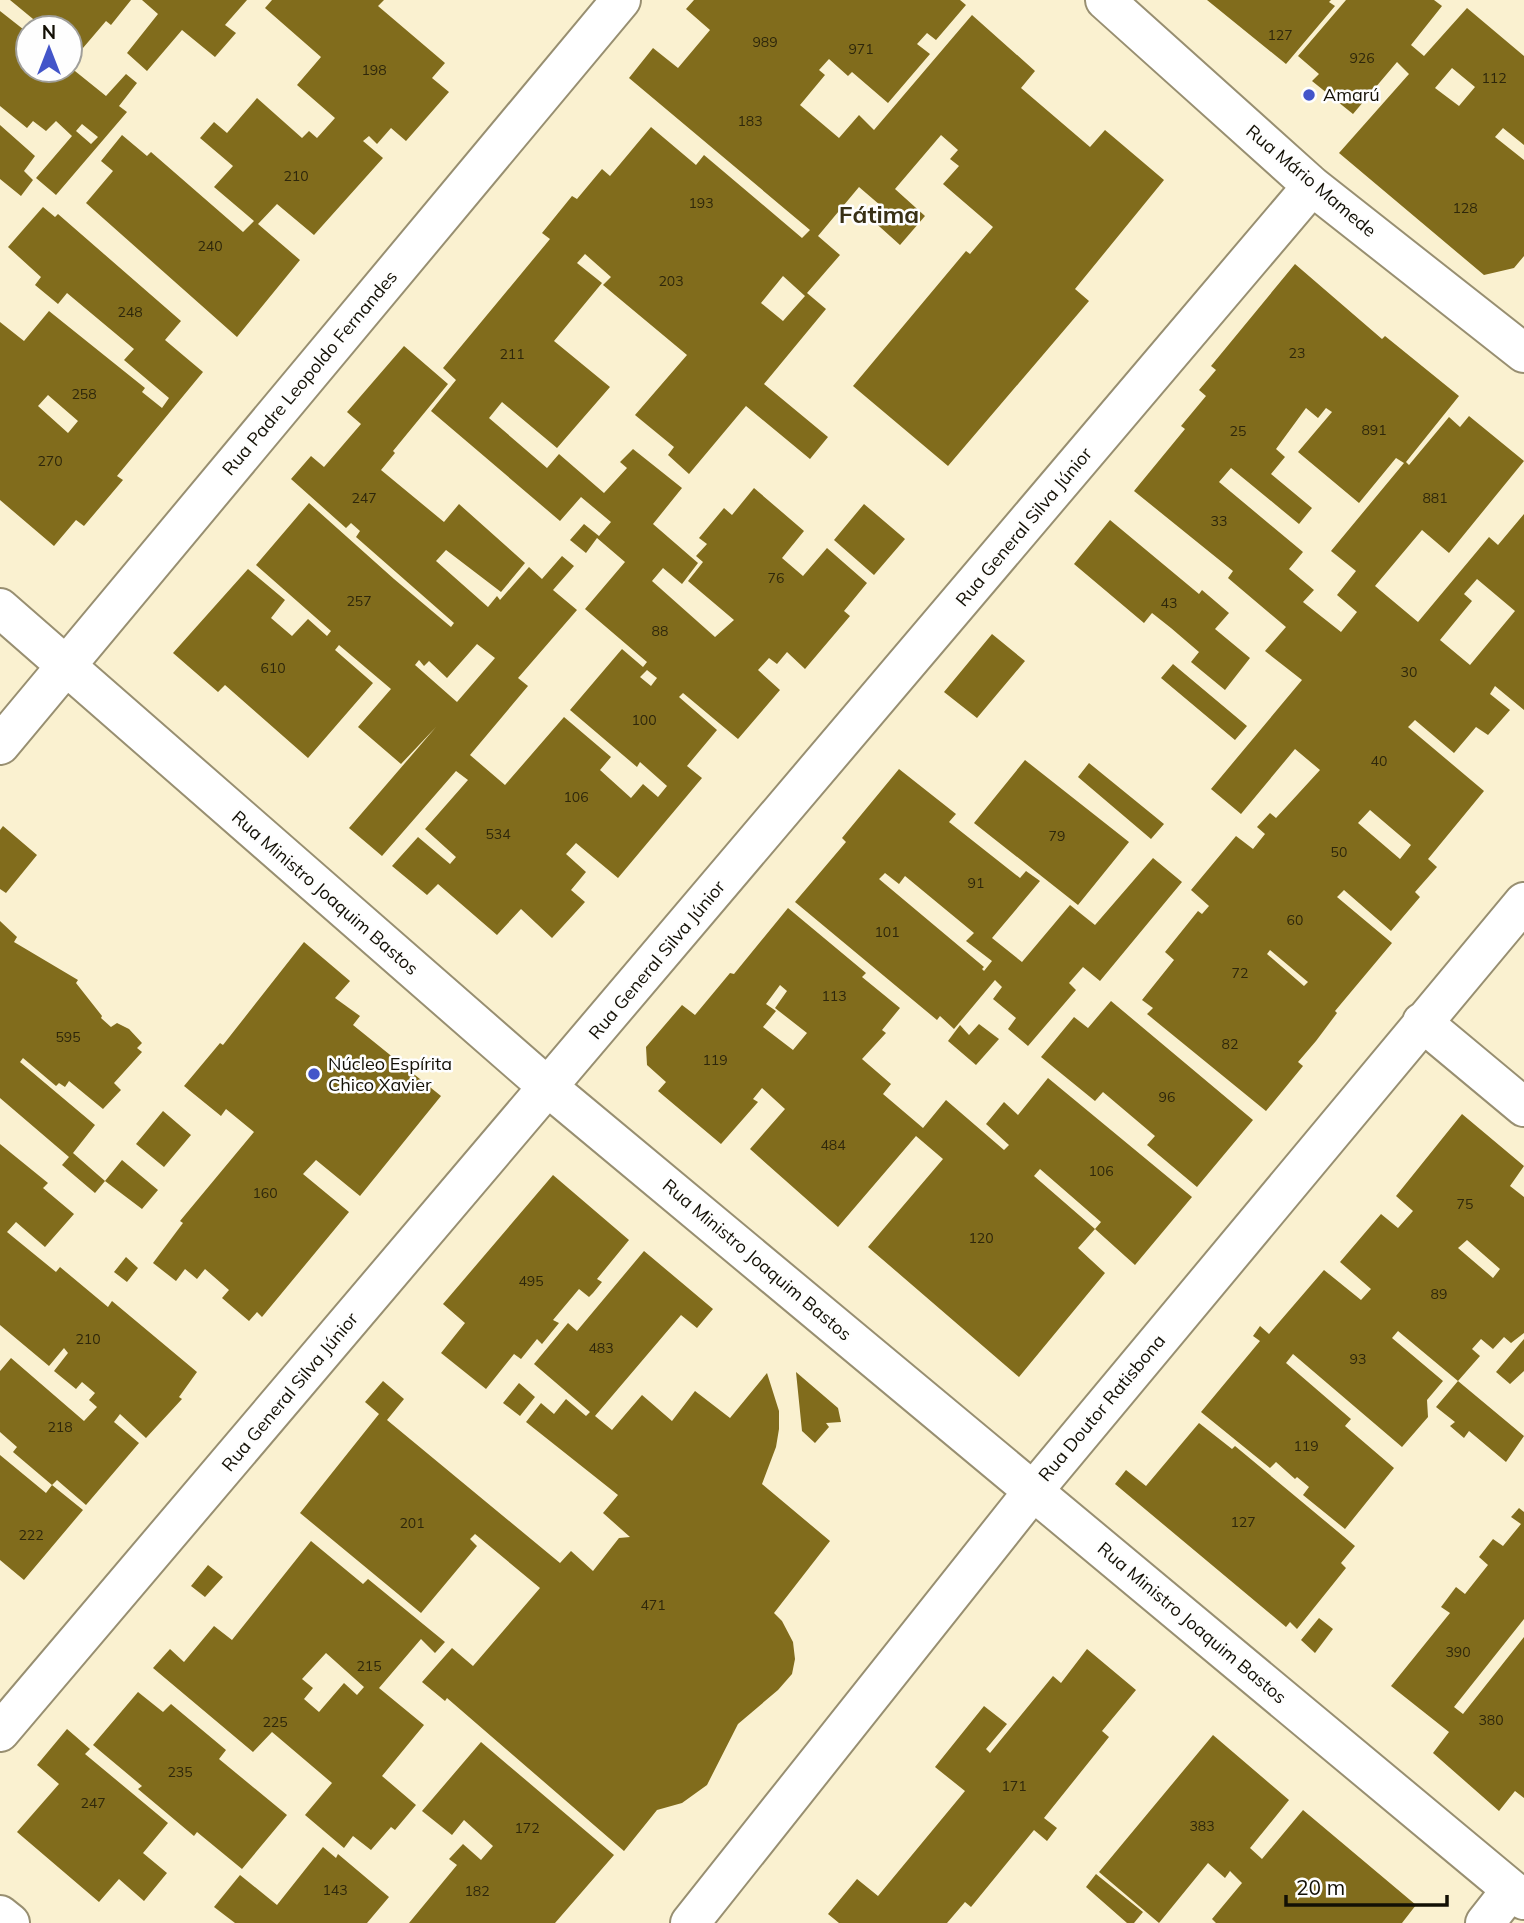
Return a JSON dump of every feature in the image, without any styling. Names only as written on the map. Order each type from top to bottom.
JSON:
[{"type":"street","name":"Rua Padre Leopoldo Fernandes","points":[[0,745],[621,0]]},
{"type":"street","name":"Rua Mário Mamede","points":[[1105,0],[1312,186],[1518,334]]},
{"type":"street","name":"Rua General Silva Júnior","points":[[0,1732],[1312,186]]},
{"type":"street","name":"Rua Ministro Joaquim Bastos","points":[[0,608],[549,1088],[1518,1895]]},
{"type":"street","name":"Rua Doutor Ratisbona","points":[[690,1923],[1034,1490],[1524,902]]},
{"type":"street","points":[[1422,1022],[1524,1107]]},
{"type":"street","points":[[1485,1923],[1518,1895]]},
{"type":"street","points":[[0,1915],[10,1923]]},
{"type":"building","points":[[10,0],[131,0],[111,25],[106,21],[84,47],[84,14],[27,14]]},
{"type":"building","points":[[142,0],[247,0],[225,25],[236,33],[215,57],[182,30],[147,71],[127,53],[158,14]]},
{"type":"building","points":[[272,0],[384,0],[378,6],[445,63],[432,78],[449,92],[406,141],[391,128],[377,144],[369,136],[363,141],[383,158],[314,235],[277,204],[258,224],[300,260],[237,337],[86,203],[113,171],[101,161],[122,135],[147,156],[151,152],[243,232],[254,221],[214,187],[233,166],[200,138],[214,122],[227,133],[257,98],[302,138],[309,131],[317,138],[335,118],[297,85],[321,57],[265,8]]},
{"type":"building","points":[[694,0],[960,0],[966,5],[936,40],[927,33],[917,44],[930,54],[888,103],[852,72],[848,76],[829,59],[819,70],[825,75],[800,105],[839,138],[859,115],[874,130],[972,15],[1035,71],[1021,88],[1090,147],[1105,130],[1164,180],[1075,289],[1089,301],[948,466],[853,386],[966,251],[970,254],[993,227],[943,184],[959,166],[950,159],[958,150],[941,135],[895,189],[925,216],[900,245],[870,218],[880,205],[859,187],[818,236],[840,255],[807,293],[826,309],[764,384],[828,437],[810,459],[746,406],[689,474],[668,455],[674,447],[635,415],[687,355],[603,285],[611,277],[585,254],[577,263],[602,283],[554,341],[610,387],[557,448],[502,402],[489,418],[547,468],[559,454],[604,493],[627,468],[620,462],[633,449],[682,488],[653,524],[698,563],[682,584],[663,568],[652,581],[715,637],[734,620],[688,581],[703,562],[696,556],[707,544],[699,538],[724,508],[732,515],[754,488],[804,531],[782,558],[803,576],[827,548],[867,583],[844,611],[850,616],[805,669],[787,652],[777,664],[769,658],[758,670],[780,690],[738,739],[683,693],[679,697],[717,730],[687,766],[702,778],[618,878],[576,843],[566,854],[586,872],[571,890],[585,902],[552,938],[521,909],[497,935],[438,884],[427,895],[392,866],[418,837],[450,864],[456,857],[425,829],[468,780],[456,771],[382,856],[349,828],[436,727],[401,764],[358,727],[391,689],[339,645],[335,650],[373,683],[308,758],[225,685],[218,692],[173,653],[248,569],[285,600],[271,618],[292,636],[308,619],[327,636],[331,631],[256,565],[309,503],[451,627],[454,623],[356,537],[360,531],[351,523],[346,528],[291,479],[311,456],[324,467],[361,424],[347,412],[404,346],[448,384],[393,451],[395,453],[381,470],[444,522],[459,504],[525,563],[501,592],[446,550],[436,561],[488,607],[497,596],[500,600],[529,567],[542,579],[562,556],[574,566],[553,590],[577,610],[518,678],[528,686],[470,755],[505,785],[564,717],[611,757],[600,770],[631,798],[643,784],[658,797],[667,786],[640,762],[637,767],[570,710],[622,649],[643,667],[647,662],[585,609],[625,562],[597,538],[586,553],[570,540],[584,524],[599,536],[611,522],[581,497],[560,521],[431,411],[456,380],[443,368],[550,239],[542,233],[572,196],[577,199],[602,169],[610,176],[651,127],[696,165],[704,155],[802,238],[810,230],[629,78],[653,48],[678,68],[710,30],[686,9]],"holes":[[[783,276],[805,296],[783,321],[761,303]],[[477,644],[495,658],[457,702],[415,665],[419,660],[424,666],[429,661],[447,678]],[[647,670],[657,678],[651,686],[640,677]]]},
{"type":"building","points":[[1207,0],[1331,0],[1329,2],[1335,6],[1286,64]]},
{"type":"building","points":[[1346,0],[1434,0],[1442,6],[1411,45],[1424,56],[1467,8],[1524,56],[1524,145],[1503,128],[1495,137],[1524,160],[1524,256],[1514,268],[1484,275],[1339,153],[1409,74],[1397,62],[1353,114],[1312,81],[1319,74],[1298,56]],"holes":[[[1452,68],[1475,87],[1459,106],[1435,88]]]},
{"type":"building","points":[[0,11],[14,22],[14,84],[84,84],[84,78],[106,96],[126,74],[137,83],[119,106],[127,112],[56,195],[36,178],[72,136],[56,121],[46,131],[33,121],[27,128],[0,106]],"holes":[[[82,124],[98,137],[91,144],[76,131]]]},
{"type":"building","points":[[0,125],[35,156],[24,171],[33,180],[21,196],[0,179]]},
{"type":"building","points":[[43,207],[55,217],[58,214],[181,321],[165,340],[203,372],[117,476],[123,480],[84,526],[76,520],[54,546],[0,500],[0,322],[24,341],[49,311],[145,388],[142,392],[162,408],[169,398],[124,360],[134,349],[67,293],[58,304],[35,285],[41,277],[8,247]],"holes":[[[48,395],[78,421],[68,433],[38,406]]]},
{"type":"building","points":[[1295,264],[1382,339],[1385,336],[1459,396],[1406,462],[1409,465],[1449,417],[1460,427],[1469,416],[1524,461],[1449,553],[1422,530],[1375,586],[1418,622],[1489,537],[1498,545],[1524,514],[1524,710],[1495,686],[1490,694],[1510,710],[1488,735],[1476,727],[1454,753],[1415,720],[1408,727],[1484,791],[1428,859],[1437,867],[1415,892],[1420,897],[1391,931],[1344,890],[1337,897],[1392,943],[1335,1011],[1337,1013],[1298,1062],[1303,1066],[1266,1111],[1147,1014],[1153,1008],[1142,1000],[1174,960],[1165,952],[1198,911],[1202,914],[1209,906],[1191,890],[1236,836],[1253,849],[1265,834],[1257,827],[1270,813],[1276,818],[1320,770],[1295,749],[1241,814],[1211,789],[1302,680],[1265,651],[1286,627],[1228,578],[1233,571],[1134,491],[1185,429],[1181,426],[1206,396],[1199,390],[1216,370],[1211,366]],"holes":[[[1306,408],[1318,418],[1326,408],[1332,412],[1298,452],[1359,503],[1396,458],[1404,463],[1331,551],[1356,571],[1337,595],[1357,612],[1341,632],[1303,602],[1314,590],[1289,569],[1303,552],[1219,482],[1231,468],[1299,524],[1312,508],[1271,474],[1285,457],[1276,449]],[[1477,579],[1515,611],[1470,665],[1440,640],[1472,601],[1464,594]],[[1370,810],[1411,845],[1400,859],[1358,823]],[[1270,950],[1308,982],[1304,986],[1267,954]]]},
{"type":"building","points":[[864,504],[905,539],[874,575],[834,540]]},
{"type":"building","points":[[1110,520],[1199,594],[1202,590],[1229,613],[1215,629],[1250,658],[1225,690],[1191,662],[1199,652],[1171,628],[1152,613],[1144,623],[1074,564]]},
{"type":"building","points":[[992,634],[1025,661],[977,718],[944,692]]},
{"type":"building","points":[[1173,664],[1247,726],[1235,740],[1161,678]]},
{"type":"building","points":[[1025,760],[1129,842],[1078,905],[974,823]]},
{"type":"building","points":[[1089,763],[1164,824],[1151,839],[1078,777]]},
{"type":"building","points":[[899,769],[956,814],[949,822],[1020,878],[1026,871],[1040,881],[992,938],[1022,962],[1070,905],[1095,925],[1153,858],[1182,882],[1100,981],[1083,967],[1069,983],[1076,990],[1028,1046],[1008,1029],[1016,1018],[993,999],[1002,987],[995,980],[954,1029],[940,1016],[937,1020],[795,902],[846,842],[842,838]],"holes":[[[885,873],[899,884],[905,876],[974,933],[966,941],[992,961],[984,971],[984,967],[879,879]]]},
{"type":"building","points":[[3,826],[37,855],[6,893],[0,889],[0,830]]},
{"type":"building","points":[[788,908],[866,973],[862,977],[900,1008],[882,1030],[886,1033],[862,1059],[891,1084],[883,1094],[923,1128],[946,1100],[1004,1150],[1009,1145],[986,1124],[1004,1102],[1018,1115],[1048,1078],[1192,1197],[1135,1265],[1095,1229],[1078,1248],[1105,1273],[1019,1377],[868,1247],[943,1159],[916,1136],[838,1227],[750,1149],[785,1109],[762,1088],[753,1099],[758,1102],[721,1144],[658,1091],[666,1082],[647,1065],[646,1047],[682,1005],[695,1015],[730,973],[734,974]],"holes":[[[780,985],[787,991],[775,1008],[807,1033],[793,1050],[763,1027],[776,1011],[766,1004]],[[1040,1169],[1101,1222],[1095,1229],[1034,1176]]]},
{"type":"building","points":[[0,921],[17,937],[14,942],[78,980],[76,983],[101,1018],[111,1027],[117,1023],[129,1029],[142,1043],[137,1048],[142,1052],[114,1083],[121,1090],[103,1109],[69,1081],[65,1087],[59,1083],[56,1086],[23,1058],[20,1062],[95,1125],[73,1153],[105,1181],[95,1193],[62,1165],[69,1157],[0,1098]]},
{"type":"building","points":[[304,942],[350,981],[335,998],[360,1016],[353,1025],[441,1096],[360,1196],[316,1160],[303,1174],[349,1212],[262,1317],[257,1312],[249,1321],[222,1298],[229,1290],[205,1269],[197,1279],[185,1269],[176,1281],[153,1263],[183,1223],[180,1221],[254,1132],[226,1109],[221,1116],[184,1086],[220,1043],[223,1045]]},
{"type":"building","points":[[1111,1001],[1253,1120],[1197,1187],[1147,1145],[1155,1136],[1103,1092],[1095,1101],[1041,1057],[1074,1017],[1088,1028]]},
{"type":"building","points":[[979,1024],[999,1039],[976,1065],[948,1041],[960,1025],[969,1035]]},
{"type":"building","points":[[163,1111],[191,1135],[164,1167],[136,1144]]},
{"type":"building","points":[[1462,1114],[1524,1166],[1510,1186],[1524,1197],[1524,1333],[1511,1343],[1504,1337],[1493,1349],[1481,1339],[1472,1349],[1480,1356],[1458,1381],[1398,1331],[1392,1338],[1443,1381],[1427,1400],[1428,1417],[1402,1447],[1293,1354],[1286,1363],[1351,1419],[1345,1426],[1394,1468],[1345,1529],[1303,1495],[1309,1487],[1297,1477],[1295,1479],[1276,1462],[1270,1468],[1201,1412],[1260,1341],[1253,1336],[1260,1326],[1269,1334],[1324,1270],[1361,1300],[1371,1289],[1340,1262],[1381,1214],[1398,1228],[1413,1211],[1396,1196]],"holes":[[[1467,1240],[1500,1269],[1493,1278],[1458,1248]]]},
{"type":"building","points":[[0,1144],[48,1183],[43,1188],[74,1214],[45,1247],[16,1222],[7,1232],[56,1272],[60,1267],[108,1307],[112,1301],[197,1372],[179,1397],[182,1399],[146,1438],[120,1414],[114,1422],[139,1443],[86,1505],[57,1480],[52,1485],[13,1452],[17,1447],[0,1432],[0,1371],[11,1358],[84,1421],[97,1407],[89,1400],[95,1393],[82,1382],[76,1389],[54,1371],[68,1353],[64,1348],[49,1366],[0,1325]]},
{"type":"building","points":[[122,1160],[158,1190],[142,1209],[105,1181]]},
{"type":"building","points":[[553,1175],[629,1240],[597,1279],[602,1282],[593,1293],[589,1297],[579,1289],[553,1320],[559,1323],[542,1344],[537,1339],[521,1359],[514,1354],[486,1389],[441,1353],[465,1323],[443,1304]]},
{"type":"building","points":[[644,1251],[713,1309],[697,1328],[681,1315],[595,1416],[612,1430],[642,1395],[672,1421],[695,1391],[730,1418],[767,1373],[779,1411],[779,1429],[776,1447],[762,1484],[830,1541],[774,1613],[782,1621],[793,1642],[795,1659],[792,1674],[778,1690],[738,1724],[707,1785],[682,1803],[657,1810],[624,1851],[447,1698],[445,1701],[422,1682],[452,1648],[473,1666],[540,1588],[475,1534],[470,1539],[477,1546],[421,1613],[300,1513],[379,1414],[365,1402],[383,1381],[404,1399],[387,1420],[560,1563],[571,1551],[593,1571],[619,1538],[630,1537],[603,1513],[618,1495],[526,1422],[541,1403],[554,1414],[566,1399],[586,1416],[590,1412],[534,1364],[568,1323],[577,1331]]},
{"type":"building","points":[[126,1257],[138,1268],[127,1282],[114,1272]]},
{"type":"building","points":[[1524,1339],[1524,1371],[1510,1384],[1496,1372]]},
{"type":"building","points":[[796,1372],[838,1408],[841,1422],[826,1423],[829,1427],[815,1443],[802,1431]]},
{"type":"building","points":[[1458,1381],[1524,1436],[1506,1462],[1469,1431],[1464,1438],[1450,1426],[1455,1422],[1436,1407]]},
{"type":"building","points":[[519,1383],[535,1397],[520,1416],[503,1403]]},
{"type":"building","points":[[1199,1423],[1232,1449],[1235,1446],[1355,1546],[1341,1563],[1346,1568],[1297,1629],[1290,1622],[1286,1627],[1115,1484],[1126,1470],[1146,1486]]},
{"type":"building","points":[[0,1455],[46,1493],[52,1485],[83,1510],[24,1580],[0,1560]]},
{"type":"building","points":[[1519,1508],[1524,1512],[1524,1619],[1454,1707],[1463,1714],[1524,1637],[1524,1798],[1515,1791],[1499,1811],[1433,1753],[1449,1732],[1391,1686],[1450,1613],[1441,1607],[1456,1587],[1465,1594],[1488,1565],[1479,1557],[1493,1539],[1503,1546],[1521,1524],[1511,1517]]},
{"type":"building","points":[[311,1541],[363,1584],[368,1579],[445,1642],[435,1653],[421,1639],[379,1688],[424,1725],[382,1776],[416,1805],[395,1830],[391,1827],[371,1850],[353,1836],[344,1848],[305,1815],[332,1783],[272,1732],[253,1752],[153,1668],[170,1649],[184,1662],[214,1626],[232,1640]],"holes":[[[326,1653],[364,1687],[357,1695],[344,1683],[319,1712],[304,1699],[313,1688],[302,1679]]]},
{"type":"building","points":[[208,1565],[223,1577],[205,1597],[191,1586]]},
{"type":"building","points":[[1319,1618],[1333,1629],[1315,1653],[1301,1640]]},
{"type":"building","points":[[1087,1649],[1136,1690],[1102,1731],[1109,1737],[1044,1818],[1057,1828],[1047,1841],[1034,1830],[971,1907],[965,1902],[947,1923],[839,1923],[828,1914],[857,1879],[878,1896],[965,1791],[935,1767],[984,1706],[1007,1724],[986,1749],[990,1753],[1053,1676],[1061,1683]]},
{"type":"building","points":[[138,1692],[163,1712],[171,1704],[226,1750],[219,1759],[287,1815],[242,1869],[197,1832],[194,1836],[138,1789],[142,1786],[93,1745]]},
{"type":"building","points":[[67,1729],[90,1749],[85,1754],[168,1823],[143,1853],[167,1873],[144,1901],[119,1879],[99,1902],[17,1832],[59,1784],[37,1765]]},
{"type":"building","points":[[1213,1735],[1289,1800],[1250,1848],[1262,1859],[1303,1810],[1416,1905],[1402,1923],[1216,1923],[1212,1919],[1242,1883],[1230,1871],[1225,1878],[1208,1863],[1159,1923],[1099,1872]]},
{"type":"building","points":[[481,1742],[614,1855],[555,1923],[409,1923],[457,1865],[449,1859],[463,1844],[481,1860],[493,1846],[464,1820],[452,1835],[422,1811]]},
{"type":"building","points":[[323,1847],[336,1858],[338,1854],[389,1897],[367,1923],[235,1923],[214,1907],[240,1875],[277,1905]]},
{"type":"building","points":[[1096,1874],[1143,1912],[1134,1923],[1127,1923],[1086,1887]]},
{"type":"place","name":"Amarú","points":[[1309,95]]},
{"type":"place","name":"Núcleo Espírita Chico Xavier","points":[[314,1074]]},
{"type":"district","name":"Fátima","points":[[879,215]]}]
